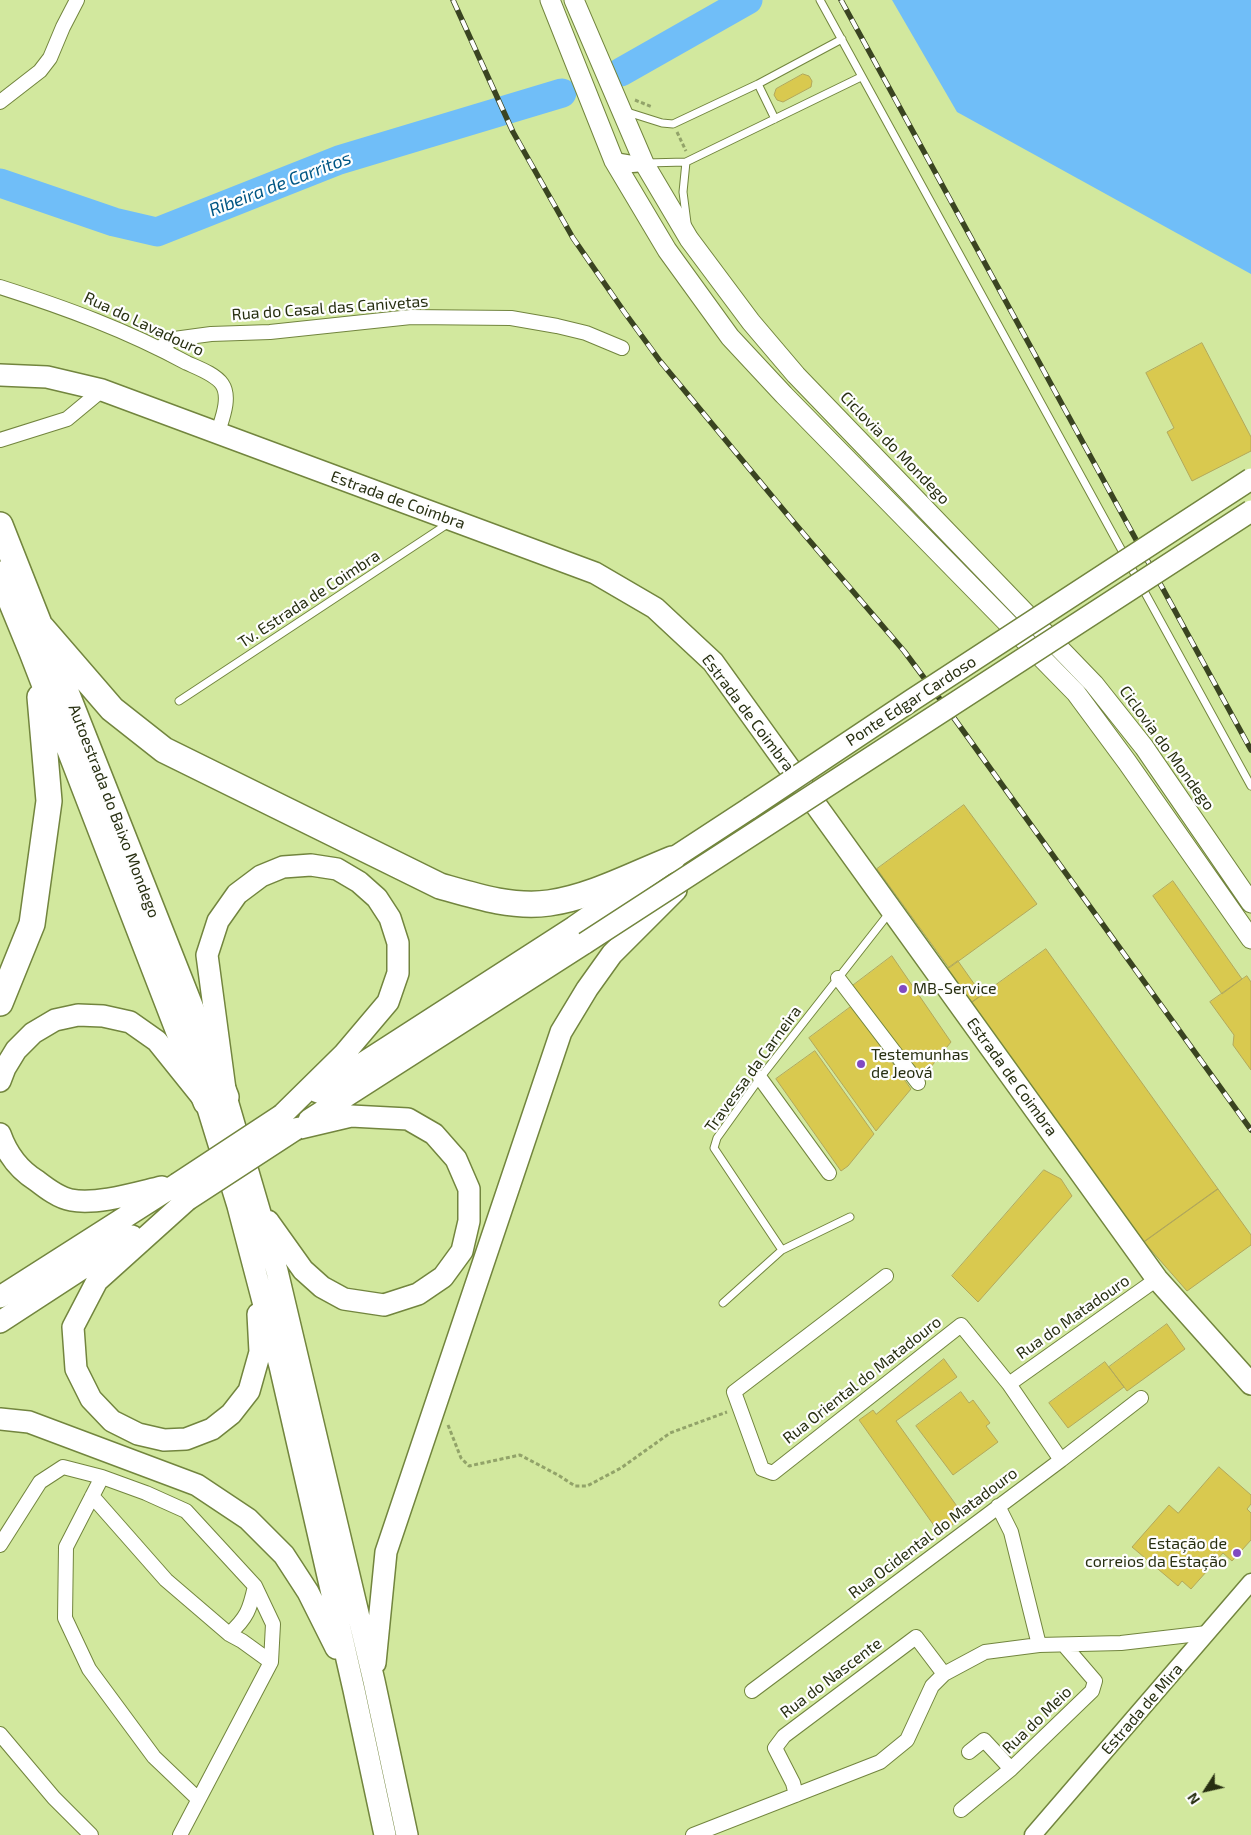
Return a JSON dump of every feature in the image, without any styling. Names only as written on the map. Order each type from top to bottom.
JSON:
[{"type":"highway","name":"Autoestrada do Baixo Mondego","points":[[0,525],[42,628],[216,1100]]},
{"type":"highway","name":"Autoestrada do Baixo Mondego","points":[[0,574],[216,1100]]},
{"type":"highway","points":[[42,628],[112,709],[164,750],[440,886],[474,896],[516,904],[548,903],[579,896],[672,859]]},
{"type":"highway","points":[[0,1003],[32,924],[49,800],[42,704],[32,652]]},
{"type":"main road","points":[[550,0],[614,161],[667,250],[730,337],[784,395],[1076,693],[1127,762],[1251,939]]},
{"type":"main road","points":[[574,0],[624,104],[644,163],[689,239],[751,322],[796,375],[1094,684],[1144,747],[1251,903]]},
{"type":"main road","name":"Estrada de Coimbra","points":[[0,375],[47,377],[102,390],[595,573],[655,608],[713,662],[1157,1279],[1251,1384]]},
{"type":"main road","name":"Ponte Edgar Cardoso","points":[[579,935],[672,859],[1251,479]]},
{"type":"main road","name":"Ponte Edgar Cardoso","points":[[579,935],[688,878],[1251,511]]},
{"type":"main road","points":[[289,1122],[388,1002],[398,973],[398,943],[390,918],[377,898],[358,882],[337,869],[311,865],[283,867],[261,876],[237,894],[218,921],[207,955],[216,1100],[280,1366],[364,1686],[407,1835]]},
{"type":"main road","points":[[364,1686],[386,1552],[562,1032],[587,989],[612,954],[688,878]]},
{"type":"main road","points":[[0,1322],[182,1192],[579,935]]},
{"type":"main road","points":[[0,1081],[5,1068],[16,1050],[33,1033],[55,1020],[78,1015],[103,1016],[130,1022],[157,1040],[216,1100],[260,1209],[277,1271],[364,1686],[385,1835]]},
{"type":"main road","points":[[260,1209],[303,1270],[322,1287],[344,1299],[384,1305],[418,1294],[443,1277],[462,1251],[469,1221],[470,1189],[456,1158],[434,1134],[408,1119],[351,1116],[289,1122]]},
{"type":"main road","points":[[0,1134],[4,1147],[23,1172],[70,1200],[101,1200],[182,1192]]},
{"type":"main road","points":[[182,1192],[97,1281],[72,1327],[76,1369],[91,1399],[112,1421],[138,1434],[164,1440],[186,1439],[212,1429],[232,1414],[248,1391],[260,1352],[256,1268]]},
{"type":"main road","points":[[0,1297],[182,1192]]},
{"type":"main road","points":[[0,1418],[29,1422],[198,1485],[248,1519],[284,1555],[364,1686]]},
{"type":"street","points":[[0,102],[40,71],[50,58],[63,26],[77,0]]},
{"type":"street","points":[[614,161],[632,164],[644,163]]},
{"type":"street","name":"Rua do Lavadouro","points":[[0,288],[78,313],[159,348],[213,376],[224,386],[225,407],[218,432]]},
{"type":"street","name":"Rua do Casal das Canivetas","points":[[159,348],[174,339],[211,334],[270,332],[411,317],[511,318],[586,333],[622,348]]},
{"type":"street","points":[[0,440],[67,419],[102,390]]},
{"type":"street","points":[[838,978],[918,1083]]},
{"type":"street","points":[[760,1078],[829,1173]]},
{"type":"street","points":[[738,1406],[734,1392],[886,1276]]},
{"type":"street","name":"Rua do Matadouro","points":[[1009,1384],[1157,1279]]},
{"type":"street","name":"Rua Oriental do Matadouro","points":[[738,1406],[762,1469],[773,1473],[961,1325],[1009,1384]]},
{"type":"street","points":[[1009,1384],[1062,1460]]},
{"type":"street","name":"Rua Ocidental do Matadouro","points":[[752,1690],[1062,1460],[1141,1398]]},
{"type":"street","points":[[0,1545],[40,1482],[63,1467],[102,1477],[146,1493],[186,1512],[255,1586],[273,1624],[271,1662],[180,1835]]},
{"type":"street","points":[[102,1477],[66,1547],[65,1618],[89,1669],[154,1757],[198,1799]]},
{"type":"street","points":[[92,1496],[166,1580],[229,1634],[271,1662]]},
{"type":"street","points":[[998,1506],[1011,1532],[1039,1645]]},
{"type":"street","name":"Estrada de Mira","points":[[1033,1835],[1251,1582]]},
{"type":"street","points":[[229,1634],[241,1624],[250,1608],[255,1586]]},
{"type":"street","points":[[693,1835],[880,1762],[907,1740],[932,1686],[944,1674],[986,1652],[1039,1645],[1121,1644],[1207,1633]]},
{"type":"street","name":"Rua do Nascente","points":[[796,1795],[790,1777],[776,1748],[784,1736],[916,1637],[944,1674]]},
{"type":"street","name":"Rua do Meio","points":[[961,1810],[1011,1769],[1092,1691],[1095,1681],[1064,1645]]},
{"type":"street","points":[[0,1734],[54,1798],[91,1835]]},
{"type":"street","points":[[969,1752],[984,1740],[1011,1769]]},
{"type":"lane","points":[[820,0],[1251,786]]},
{"type":"lane","points":[[624,104],[662,123],[673,124],[758,84],[842,39]]},
{"type":"lane","points":[[644,163],[688,161],[861,77]]},
{"type":"lane","points":[[758,84],[775,119]]},
{"type":"lane","points":[[688,161],[683,192],[689,239]]},
{"type":"lane","name":"Tv. Estrada de Coimbra","points":[[179,701],[454,520]]},
{"type":"lane","name":"Travessa da Carneira","points":[[782,1250],[714,1148],[717,1138],[760,1078],[892,910]]},
{"type":"lane","points":[[723,1303],[782,1250],[850,1217]]},
{"type":"path","points":[[624,104],[658,109],[673,124],[688,161]]},
{"type":"path","points":[[438,1398],[454,1443],[461,1458],[469,1466],[520,1455],[575,1486],[588,1486],[621,1468],[670,1433],[720,1415],[738,1406]]},
{"type":"water","points":[[892,0],[1251,0],[1251,274],[957,112]]},
{"type":"building","points":[[803,74],[809,76],[812,81],[811,87],[783,102],[777,100],[774,95],[776,89]]},
{"type":"building","points":[[1202,343],[1251,437],[1251,451],[1192,481],[1167,432],[1174,428],[1146,373]]},
{"type":"building","points":[[964,805],[1037,904],[949,968],[877,869]]},
{"type":"building","points":[[1173,881],[1242,979],[1222,994],[1153,896]]},
{"type":"building","points":[[1046,949],[1218,1189],[1144,1242],[971,1003]]},
{"type":"building","points":[[892,956],[951,1042],[918,1083],[851,987]]},
{"type":"building","points":[[958,961],[982,995],[971,1003],[947,969]]},
{"type":"building","points":[[1247,976],[1251,982],[1251,1070],[1233,1045],[1234,1035],[1210,1002]]},
{"type":"building","points":[[852,1006],[911,1089],[876,1131],[809,1038]]},
{"type":"building","points":[[815,1051],[874,1134],[848,1166],[841,1171],[776,1079]]},
{"type":"building","points":[[1044,1170],[1061,1179],[1072,1196],[978,1302],[952,1276]]},
{"type":"building","points":[[1218,1189],[1251,1235],[1251,1245],[1187,1291],[1144,1242]]},
{"type":"building","points":[[1167,1324],[1185,1349],[1127,1391],[1109,1367]]},
{"type":"building","points":[[944,1359],[957,1377],[896,1421],[964,1516],[940,1534],[859,1420],[873,1410],[876,1414]]},
{"type":"building","points":[[1105,1362],[1124,1387],[1068,1428],[1049,1403]]},
{"type":"building","points":[[961,1392],[969,1403],[973,1400],[990,1423],[986,1426],[998,1442],[953,1475],[916,1426]]},
{"type":"building","points":[[1219,1467],[1251,1495],[1251,1504],[1247,1509],[1251,1513],[1251,1540],[1232,1561],[1223,1553],[1191,1589],[1182,1581],[1178,1586],[1132,1547],[1169,1505],[1178,1513]]},
{"type":"waterway","points":[[621,72],[748,0]]},
{"type":"waterway","name":"Ribeira de Carritos","points":[[0,183],[114,222],[157,232],[339,160],[562,93]]},
{"type":"railway","points":[[453,0],[513,132],[573,238],[625,313],[660,361],[904,651],[1251,1130]]},
{"type":"railway","points":[[841,0],[1251,750]]},
{"type":"place","name":"MB-Service","points":[[903,989]]},
{"type":"place","name":"Testemunhas de Jeová","points":[[861,1064]]},
{"type":"place","name":"Estação de correios da Estação","points":[[1237,1553]]}]
